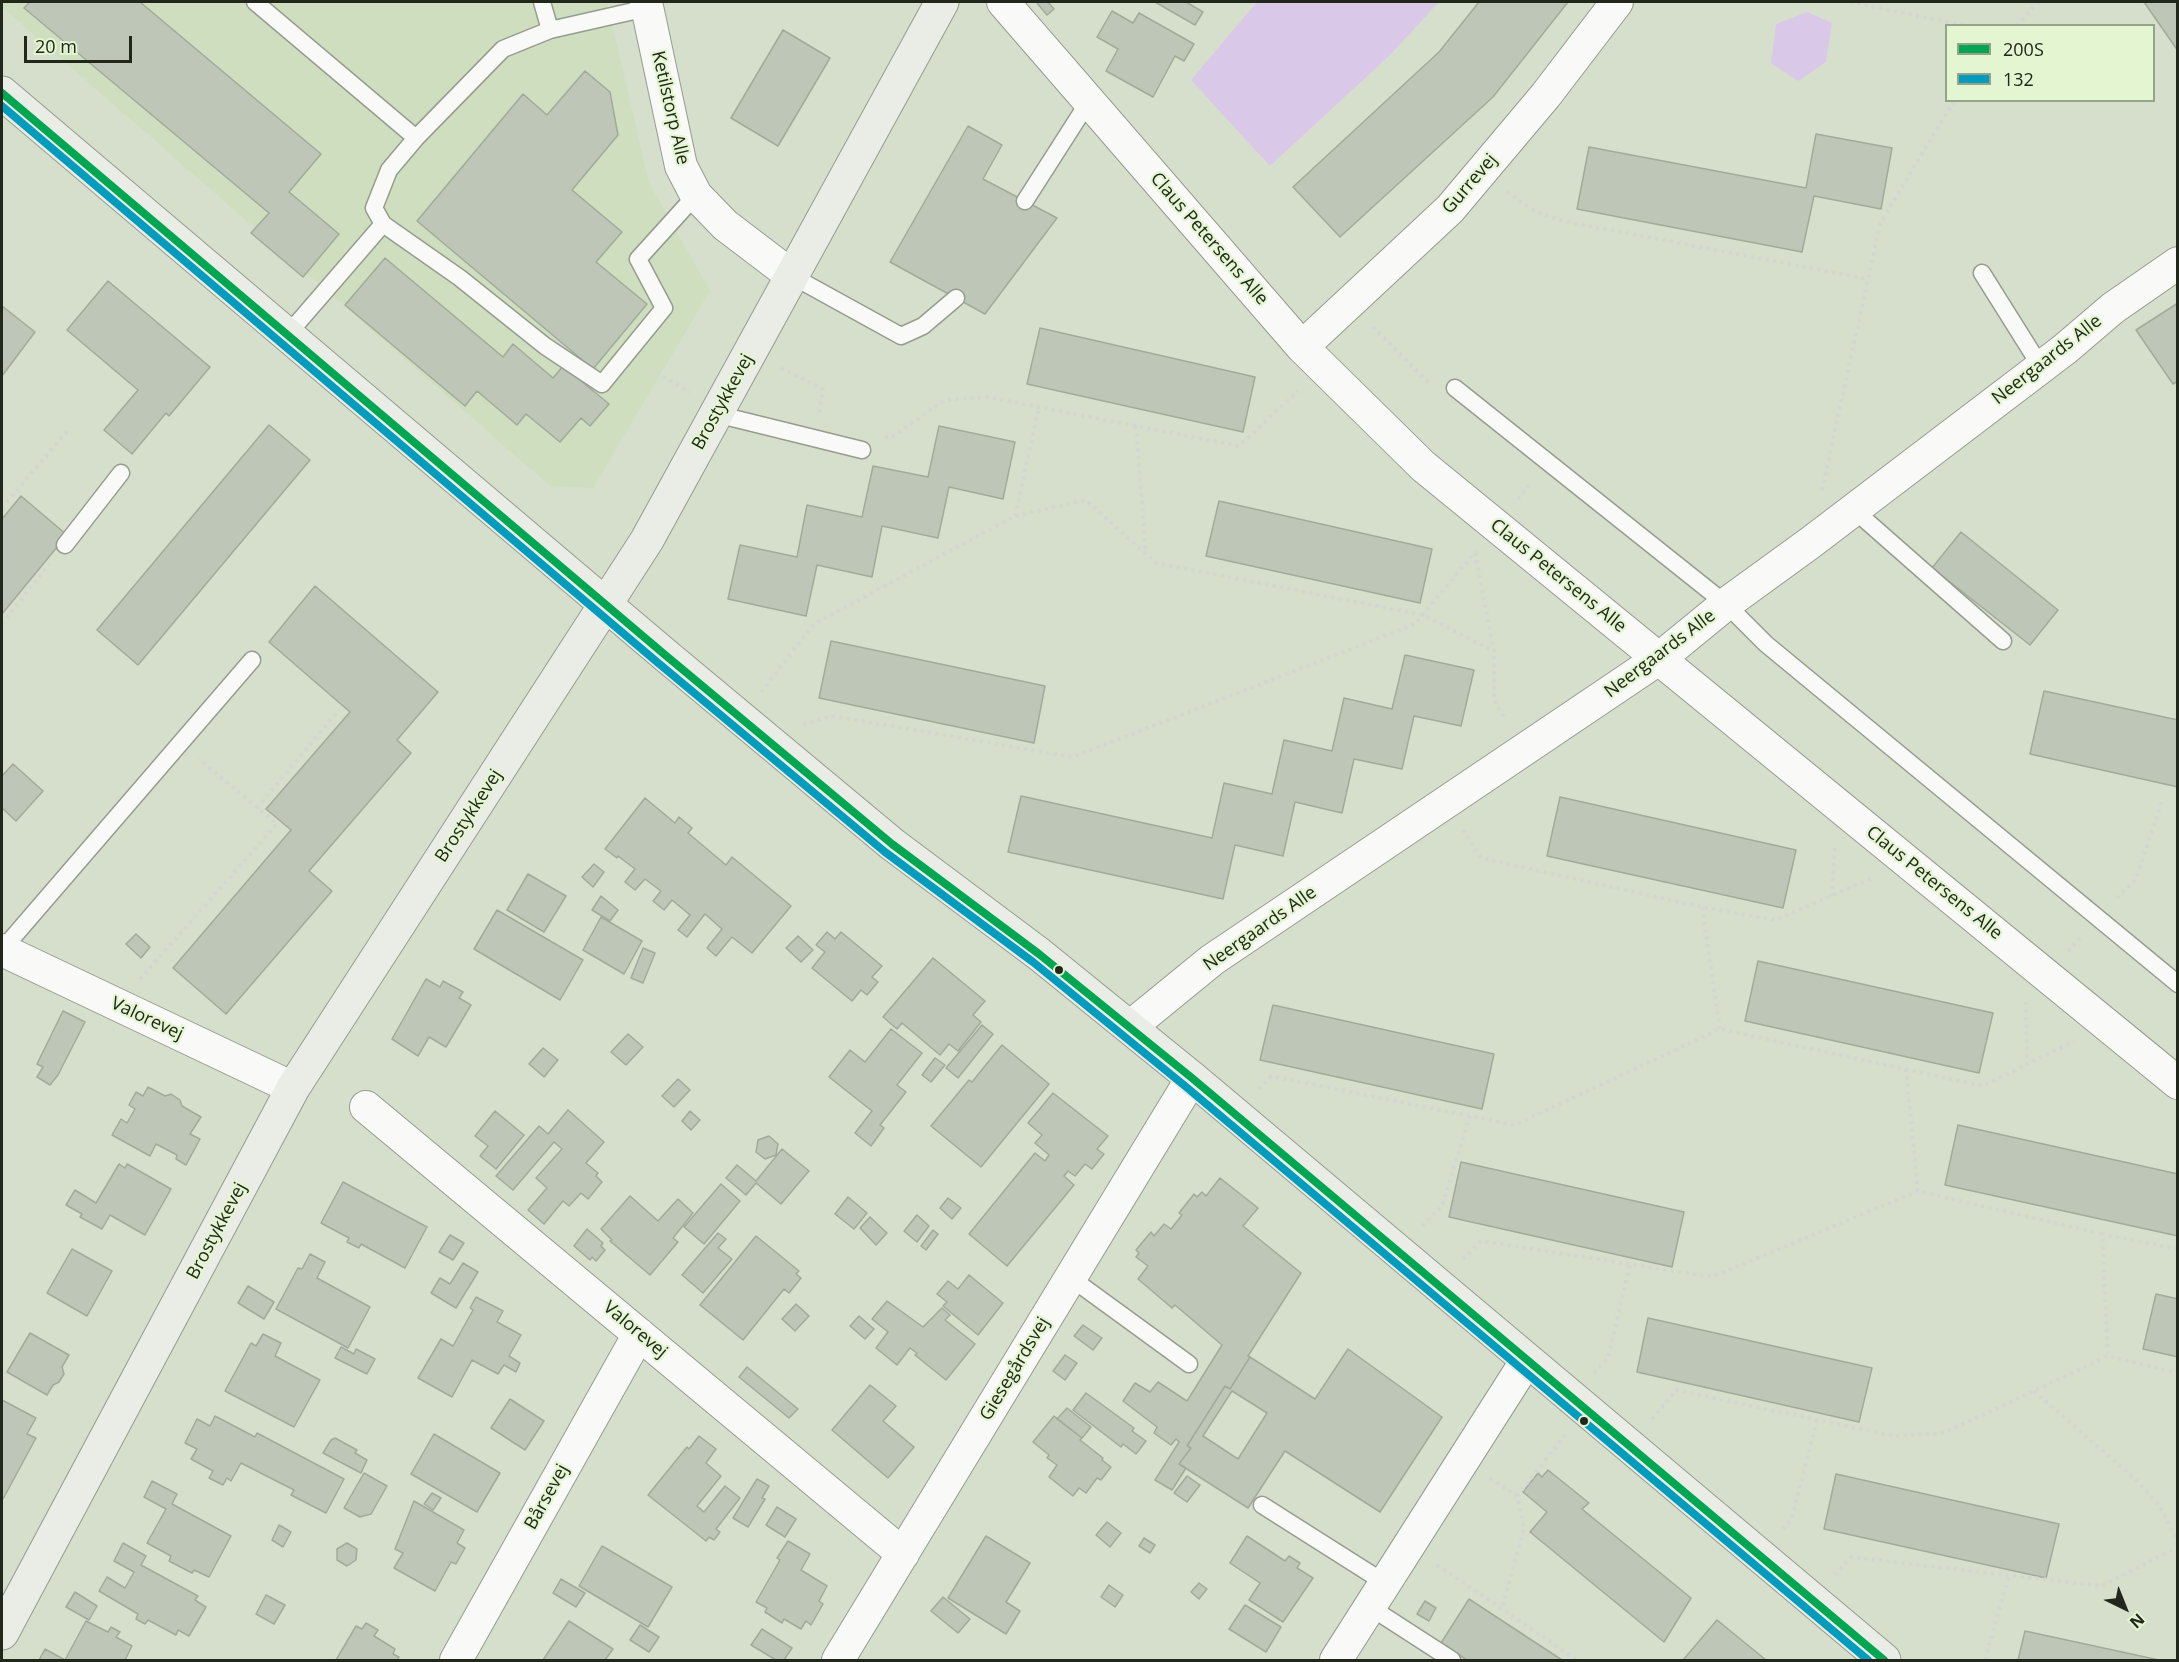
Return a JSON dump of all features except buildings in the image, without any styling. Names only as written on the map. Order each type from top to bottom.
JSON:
[{"type":"street","name":"Brostykkevej","points":[[2,1633],[293,1088],[647,540],[942,2]]},
{"type":"street","name":"Claus Petersens Alle","points":[[1003,2],[1313,357],[1423,466],[2178,1083]]},
{"type":"street","name":"Gurrevej","points":[[1313,357],[1349,303],[1450,209],[1546,95],[1617,2]]},
{"type":"street","name":"Ketilstorp Alle","points":[[646,5],[681,166],[696,195],[725,225],[792,276]]},
{"type":"street","points":[[2,93],[751,727],[892,844],[1039,954],[1192,1078],[1884,1660]]},
{"type":"street","name":"Neergaards Alle","points":[[1130,1027],[1212,960],[1660,658],[1726,604],[1854,510],[2041,367],[2113,308],[2178,263]]},
{"type":"street","name":"Valorevej","points":[[2,950],[293,1088]]},
{"type":"street","name":"Giesegårdsvej","points":[[838,1660],[1192,1078]]},
{"type":"street","name":"Valorevej","points":[[366,1107],[903,1554]]},
{"type":"street","name":"Bårsevej","points":[[456,1660],[639,1334]]},
{"type":"street","points":[[1336,1660],[1527,1360]]},
{"type":"lane","points":[[255,2],[416,138]]},
{"type":"lane","points":[[542,2],[550,30]]},
{"type":"lane","points":[[646,5],[550,30],[503,49],[416,138],[390,170],[374,208],[383,224],[460,278],[545,346],[602,384],[664,308],[638,259],[696,195]]},
{"type":"lane","points":[[1025,201],[1089,101]]},
{"type":"lane","points":[[288,334],[383,224]]},
{"type":"lane","points":[[1982,273],[2041,367]]},
{"type":"lane","points":[[792,276],[901,336],[923,326],[956,298]]},
{"type":"lane","points":[[1455,388],[1726,604],[1766,644],[2178,984]]},
{"type":"lane","points":[[718,411],[862,450]]},
{"type":"lane","points":[[64,545],[121,473]]},
{"type":"lane","points":[[1854,510],[2003,641]]},
{"type":"lane","points":[[2,950],[252,660]]},
{"type":"lane","points":[[1071,1278],[1189,1364]]},
{"type":"lane","points":[[1262,1505],[1378,1595],[1452,1660]]},
{"type":"path","points":[[1851,2],[1957,24]]},
{"type":"path","points":[[2019,24],[2038,2]]},
{"type":"path","points":[[1810,543],[1880,224],[1955,102]]},
{"type":"path","points":[[1479,173],[1534,211],[1563,221],[1868,279]]},
{"type":"path","points":[[1349,303],[1436,390],[1455,388]]},
{"type":"path","points":[[750,352],[823,389],[818,423]]},
{"type":"path","points":[[626,354],[718,411]]},
{"type":"path","points":[[882,436],[890,438],[945,400],[987,397],[1239,446],[1313,357]]},
{"type":"path","points":[[1015,516],[1039,407]]},
{"type":"path","points":[[1136,426],[1146,554]]},
{"type":"path","points":[[2,508],[69,429]]},
{"type":"path","points":[[751,727],[832,716],[1073,757],[1415,624],[1548,462]]},
{"type":"path","points":[[751,727],[814,624],[1015,516],[1086,500],[1156,562],[1423,615],[1494,651]]},
{"type":"path","points":[[2,624],[64,545]]},
{"type":"path","points":[[1475,552],[1494,651],[1494,700],[1524,749]]},
{"type":"path","points":[[257,808],[339,710]]},
{"type":"path","points":[[126,1009],[134,986],[277,824],[180,744]]},
{"type":"path","points":[[2027,1065],[2026,996],[2136,879],[2163,798]]},
{"type":"path","points":[[1445,803],[1481,858],[1702,907],[1776,920],[1909,862]]},
{"type":"path","points":[[1702,907],[1720,1029]]},
{"type":"path","points":[[1235,1114],[1271,1076],[1515,1125],[1720,1029],[1983,1086],[2107,1025]]},
{"type":"path","points":[[1905,1069],[1918,1191]]},
{"type":"path","points":[[1398,1250],[1442,1206],[1470,1116]]},
{"type":"path","points":[[1438,1284],[1481,1242],[1712,1277],[1918,1191],[2102,1234],[2178,1249]]},
{"type":"path","points":[[2102,1234],[2108,1356]]},
{"type":"path","points":[[1502,1609],[1524,1528],[1517,1496],[1608,1358],[1630,1264]]},
{"type":"path","points":[[1630,1445],[1676,1390],[1894,1436],[1944,1433],[2108,1356],[2178,1373]]},
{"type":"path","points":[[2034,1391],[2135,1479],[2159,1505],[2178,1541]]},
{"type":"path","points":[[1761,1557],[1792,1518],[1817,1419]]},
{"type":"path","points":[[1409,1546],[1577,1660]]},
{"type":"path","points":[[1813,1600],[1851,1557],[2102,1586],[2178,1547]]},
{"type":"path","points":[[1985,1660],[2009,1575]]},
{"type":"shaded area","points":[[2,2],[607,2],[649,183],[710,291],[593,488],[550,486],[2,7]]},
{"type":"shaded area","points":[[1257,2],[1439,2],[1389,56],[1270,166],[1191,80]]},
{"type":"shaded area","points":[[1807,12],[1832,23],[1826,62],[1798,81],[1771,63],[1776,24]]},
{"type":"transit line","name":"200S","points":[[2,93],[664,654],[892,844],[1039,954],[1192,1078],[1884,1660]]},
{"type":"transit line","name":"132","points":[[2,106],[657,662],[885,852],[1033,962],[1185,1086],[1868,1660]]}]
